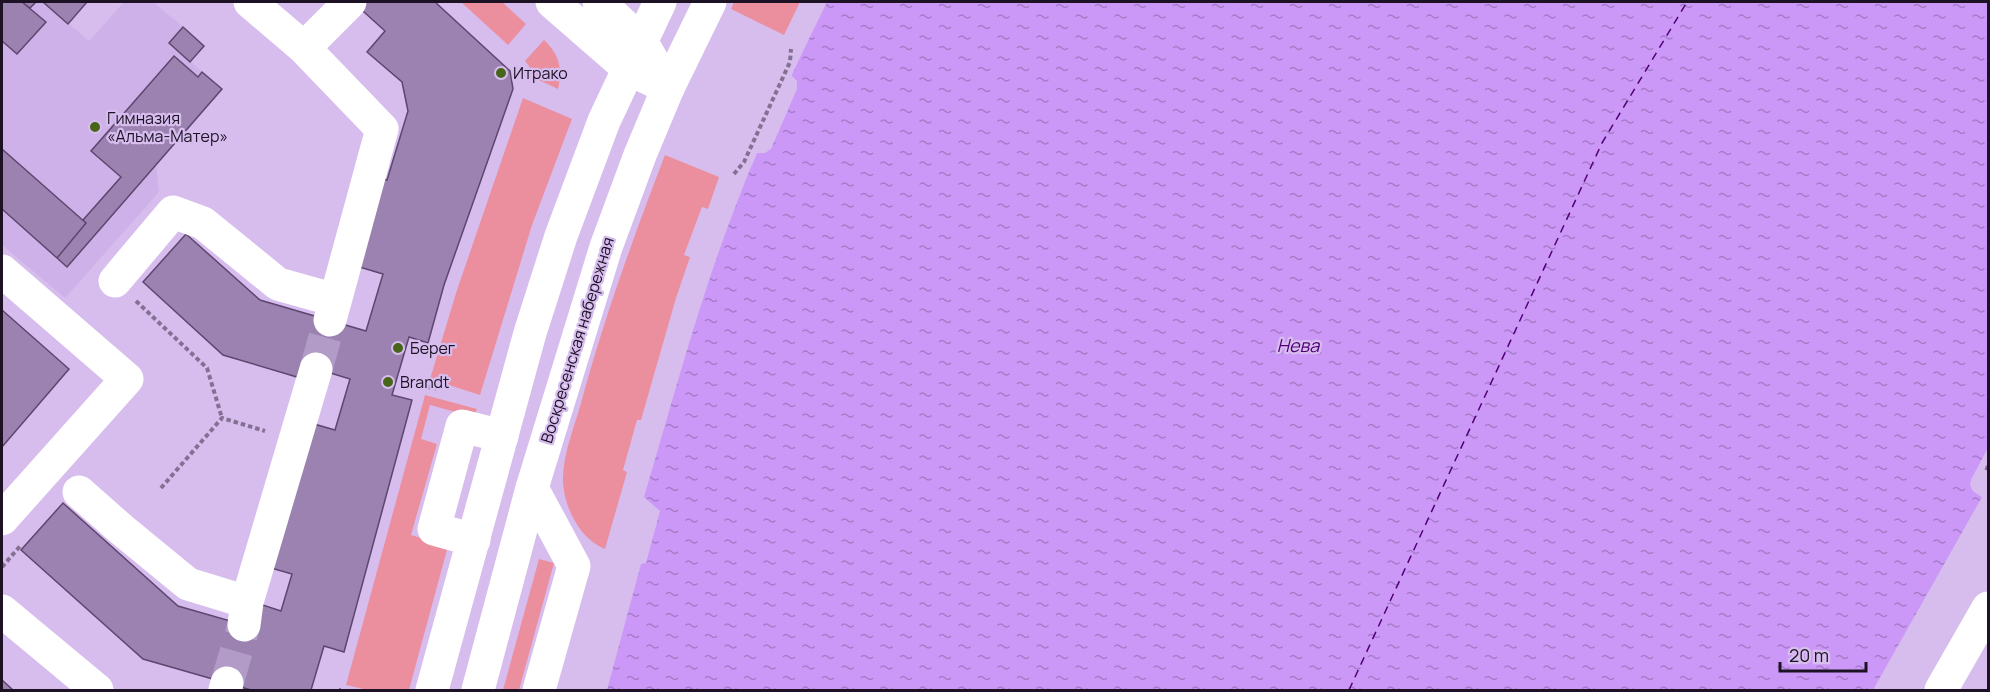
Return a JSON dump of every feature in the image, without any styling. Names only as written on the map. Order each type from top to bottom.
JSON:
[{"type":"main road","points":[[115,281],[173,213],[203,223],[278,284],[332,310],[382,129],[304,48],[250,2]]},
{"type":"main road","points":[[304,48],[350,2]]},
{"type":"main road","points":[[552,2],[635,55]]},
{"type":"main road","points":[[599,2],[635,55],[668,88]]},
{"type":"main road","points":[[432,690],[530,333],[561,236],[604,121],[660,2]]},
{"type":"main road","name":"Воскресенская набережная","points":[[478,690],[532,488],[606,247],[668,88],[710,2]]},
{"type":"main road","points":[[2,271],[127,379],[14,529]]},
{"type":"main road","points":[[80,492],[188,584],[245,614],[316,369]]},
{"type":"main road","points":[[532,488],[574,566],[539,690]]},
{"type":"main road","points":[[1941,690],[1989,608]]},
{"type":"main road","points":[[2,610],[97,690]]},
{"type":"path","points":[[735,174],[744,162],[790,62],[790,49]]},
{"type":"path","points":[[115,281],[207,368],[222,418]]},
{"type":"path","points":[[428,387],[436,389]]},
{"type":"path","points":[[222,418],[294,441]]},
{"type":"path","points":[[161,488],[222,418]]},
{"type":"path","points":[[1989,466],[1986,471],[1989,472]]},
{"type":"path","points":[[2,567],[14,529]]},
{"type":"shaded area","name":"Гимназия «Альма-Матер»","points":[[2,2],[22,2],[30,8],[36,2],[43,2],[89,41],[124,2],[153,2],[183,27],[169,43],[222,89],[156,165],[159,192],[65,298],[2,245]]},
{"type":"shaded area","points":[[461,2],[502,2],[526,24],[508,45]]},
{"type":"shaded area","points":[[734,2],[800,2],[784,35],[731,9]]},
{"type":"shaded area","points":[[544,40],[556,56],[560,68],[558,89],[530,76],[529,66],[525,61]]},
{"type":"shaded area","points":[[523,98],[572,119],[532,225],[480,395],[430,379],[457,290]]},
{"type":"shaded area","points":[[665,155],[719,177],[708,209],[702,207],[684,255],[690,257],[641,420],[637,420],[623,470],[627,472],[605,549],[588,538],[575,522],[564,493],[564,463],[599,340]]},
{"type":"shaded area","points":[[425,395],[477,409],[474,417],[430,405],[421,439],[437,444],[411,535],[448,546],[409,690],[368,690],[346,685]]},
{"type":"shaded area","points":[[539,559],[554,563],[519,690],[503,690]]},
{"type":"water","name":"Нева","points":[[827,2],[1988,2],[1988,448],[1971,480],[1973,491],[1982,497],[1873,690],[607,690],[641,564],[646,563],[660,511],[644,497],[698,314],[746,179]]},
{"type":"pier","points":[[793,64],[796,65],[791,75],[797,81],[797,89],[771,149],[765,153],[757,153],[752,165],[749,164]]},
{"type":"pier","points":[[1988,448],[1988,454],[1974,480],[1976,489],[1984,494],[1982,497],[1973,491],[1970,485]]},
{"type":"building","points":[[2,2],[22,2],[46,22],[17,54],[2,41]]},
{"type":"building","points":[[22,2],[36,2],[30,8]]},
{"type":"building","points":[[43,2],[87,2],[68,24]]},
{"type":"building","points":[[353,2],[435,2],[510,71],[513,89],[444,285],[428,343],[409,337],[392,395],[412,400],[344,652],[324,646],[311,690],[251,690],[143,659],[21,550],[63,503],[178,606],[244,625],[263,605],[281,611],[292,574],[271,568],[314,424],[335,430],[350,379],[301,364],[297,377],[223,355],[143,282],[186,234],[260,300],[366,331],[383,274],[356,266],[375,176],[387,180],[408,111],[402,82],[367,52],[385,31]]},
{"type":"building","points":[[183,27],[204,46],[190,62],[169,43]]},
{"type":"building","points":[[174,56],[198,77],[202,72],[222,89],[67,267],[57,258],[86,223],[83,220],[121,177],[91,151]]},
{"type":"building","points":[[2,149],[86,223],[57,258],[2,209]]},
{"type":"building","points":[[2,310],[69,369],[2,447]]},
{"type":"building","points":[[2,680],[13,690],[2,690]]},
{"type":"ferry route","points":[[1349,690],[1602,143],[1687,2]]},
{"type":"tunnel","points":[[316,369],[330,320]]},
{"type":"tunnel","points":[[227,683],[244,625]]},
{"type":"place","name":"Итрако","points":[[501,73]]},
{"type":"place","name":"Гимназия «Альма-Матер»","points":[[95,127]]},
{"type":"place","name":"Берег","points":[[398,348]]},
{"type":"place","name":"Brandt","points":[[388,382]]}]
